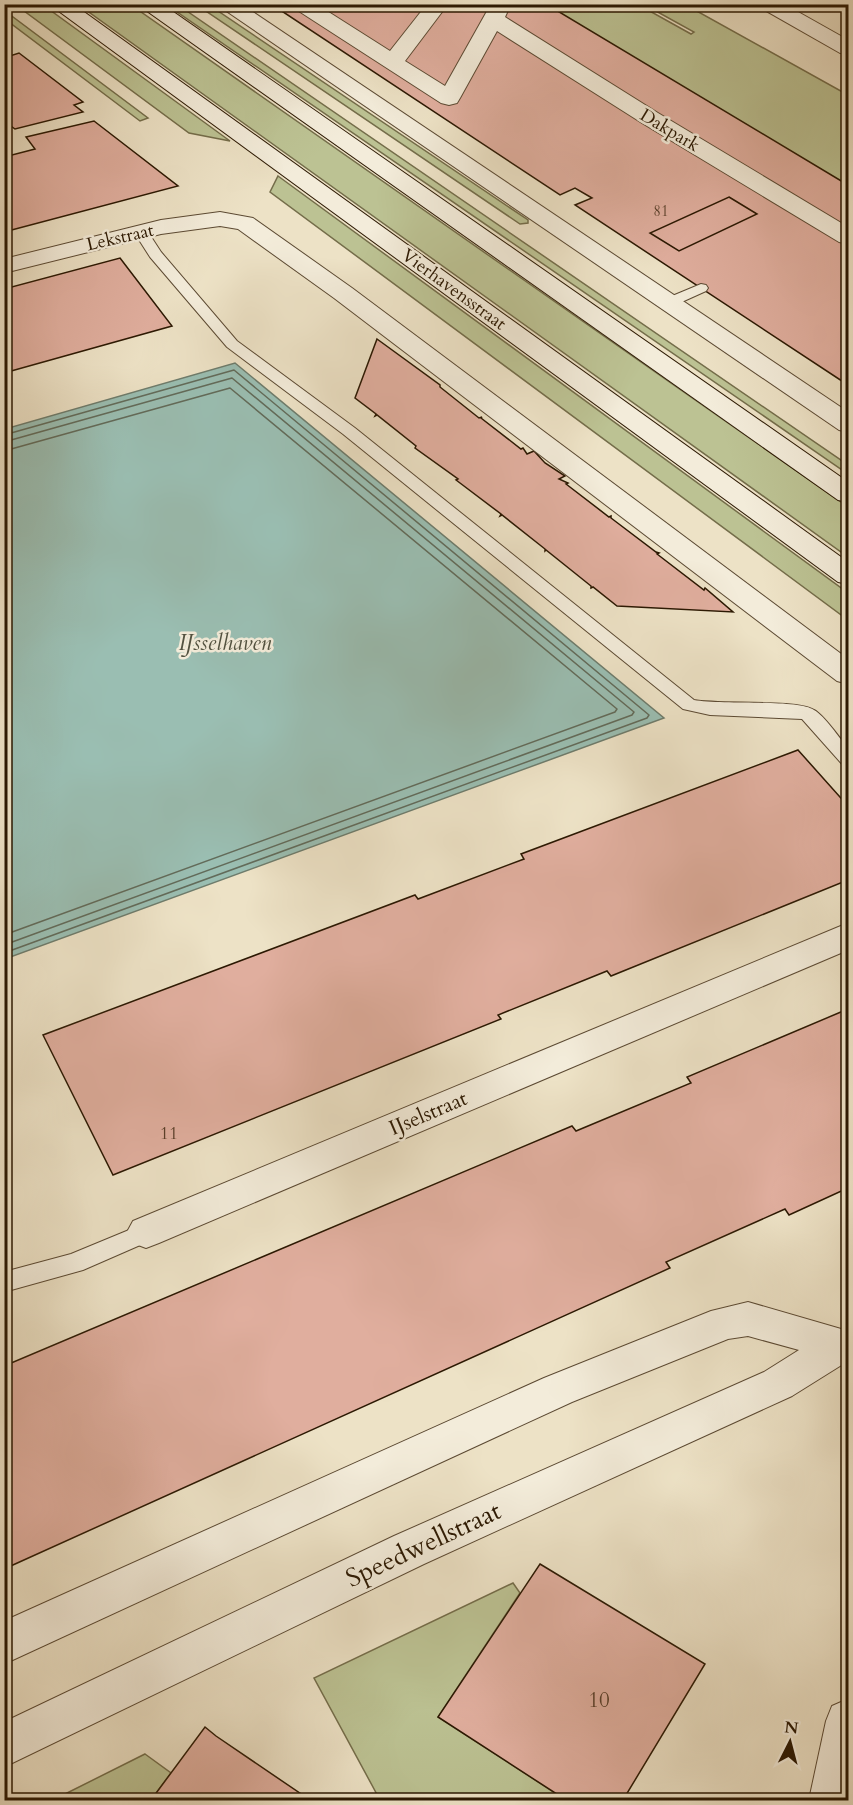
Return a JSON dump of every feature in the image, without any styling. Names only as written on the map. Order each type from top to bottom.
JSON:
[{"type":"street","name":"Vierhavensstraat","points":[[59,4],[849,575]]},
{"type":"street","points":[[147,4],[849,494]]},
{"type":"street","points":[[225,4],[849,424]]},
{"type":"street","name":"Dakpark","points":[[301,4],[449,98],[497,12],[650,118],[849,237]]},
{"type":"street","points":[[393,62],[438,4]]},
{"type":"street","points":[[768,4],[849,48]]},
{"type":"street","name":"Lekstraat","points":[[4,266],[141,232],[209,220],[236,220],[245,223],[343,293],[849,674]]},
{"type":"street","name":"IJselstraat","points":[[146,1232],[849,936]]},
{"type":"street","name":"Speedwellstraat","points":[[4,1643],[558,1390],[725,1323],[748,1320],[845,1346]]},
{"type":"street","name":"Speedwellstraat","points":[[4,1745],[409,1550],[778,1384],[845,1346]]},
{"type":"street","points":[[831,1800],[849,1721]]},
{"type":"lane","points":[[141,232],[155,255],[232,344],[350,431],[689,705],[710,709],[792,711],[808,714],[849,759]]},
{"type":"lane","points":[[670,302],[701,288]]},
{"type":"lane","name":"IJselstraat","points":[[4,1282],[75,1263],[146,1232]]},
{"type":"green space","points":[[16,5],[43,5],[230,141],[189,133]]},
{"type":"green space","points":[[79,5],[131,5],[848,507],[848,557]]},
{"type":"green space","points":[[167,5],[178,5],[848,465],[848,474]]},
{"type":"green space","points":[[197,5],[209,5],[528,220],[528,223],[520,224]]},
{"type":"green space","points":[[511,5],[639,5],[691,34],[694,32],[645,5],[686,5],[848,95],[848,220],[723,144]]},
{"type":"green space","points":[[4,11],[148,118],[140,121],[5,19]]},
{"type":"green space","points":[[278,176],[848,593],[848,620],[270,192]]},
{"type":"green space","points":[[513,1583],[520,1593],[438,1717],[566,1800],[380,1800],[314,1678]]},
{"type":"green space","points":[[145,1754],[171,1773],[151,1800],[53,1800]]},
{"type":"water","name":"IJsselhaven","points":[[235,363],[664,718],[5,959],[5,429]]},
{"type":"building","points":[[271,4],[546,4],[848,185],[848,385],[575,205],[592,198],[575,188],[560,195]]},
{"type":"building","points":[[4,52],[10,56],[19,53],[83,102],[74,105],[83,112],[15,129],[4,121]]},
{"type":"building","points":[[94,121],[178,186],[4,232],[4,157],[35,149],[26,137]]},
{"type":"building","points":[[729,197],[757,214],[679,251],[650,233]]},
{"type":"building","points":[[120,258],[172,326],[4,373],[4,289]]},
{"type":"building","points":[[377,339],[440,385],[479,418],[482,417],[521,449],[523,448],[527,454],[534,451],[545,463],[565,476],[559,479],[568,483],[566,484],[609,517],[611,516],[704,590],[705,588],[733,612],[617,606],[593,587],[591,588],[355,398]]},
{"type":"building","points":[[798,750],[848,806],[848,880],[611,976],[607,971],[498,1015],[501,1019],[113,1175],[43,1035],[415,895],[418,899],[524,859],[521,854]]},
{"type":"building","points":[[848,1009],[848,1188],[789,1215],[785,1209],[666,1262],[670,1268],[4,1569],[4,1366],[572,1126],[576,1131],[691,1083],[687,1077]]},
{"type":"building","points":[[540,1564],[705,1664],[623,1800],[566,1800],[438,1717]]},
{"type":"building","points":[[205,1727],[216,1736],[310,1800],[151,1800]]}]
